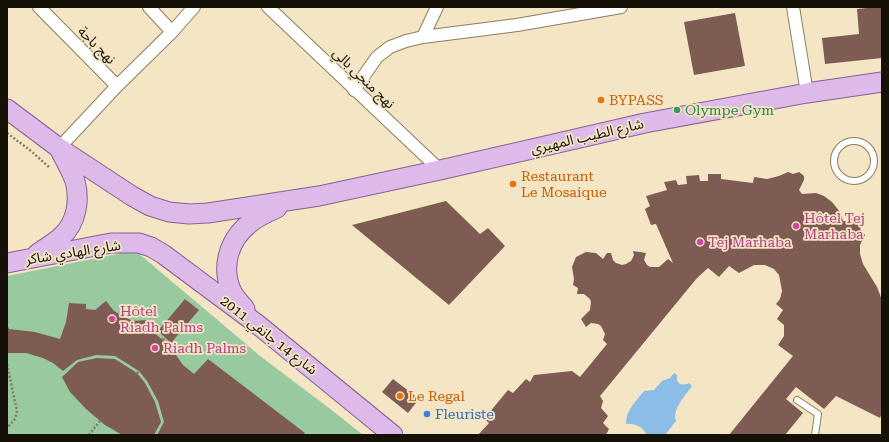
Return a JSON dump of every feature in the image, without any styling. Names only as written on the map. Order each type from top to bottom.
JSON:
[{"type":"main road","name":"شارع الطيب المهيري","points":[[294,200],[440,170],[645,123],[806,93],[882,82]]},
{"type":"main road","points":[[7,109],[59,148],[132,196],[150,206],[170,212],[189,214],[208,213],[294,200]]},
{"type":"main road","points":[[33,258],[63,235],[72,224],[75,213],[77,191],[75,180],[59,148]]},
{"type":"main road","points":[[257,324],[234,295],[228,282],[226,268],[227,257],[238,234],[250,222],[294,200]]},
{"type":"main road","name":"شارع الهادي شاكر","points":[[7,264],[111,243],[139,243]]},
{"type":"main road","name":"شارع 14 جانفي 2011","points":[[139,243],[151,247],[163,254],[257,324],[393,435]]},
{"type":"street","name":"نهج باجة","points":[[39,7],[117,86]]},
{"type":"street","points":[[149,7],[172,32]]},
{"type":"street","points":[[59,148],[117,86],[172,32],[194,7]]},
{"type":"street","name":"نهج منجي بالي","points":[[268,7],[440,170]]},
{"type":"street","points":[[423,37],[437,7]]},
{"type":"street","points":[[354,90],[377,57],[390,47],[423,37],[517,25],[621,7]]},
{"type":"street","points":[[793,7],[806,93]]},
{"type":"lane","points":[[851,140],[859,141],[866,144],[872,150],[874,166],[870,173],[864,178],[857,181],[849,181],[841,177],[836,171],[833,164],[834,156],[837,148],[843,143],[851,140]]},
{"type":"lane","points":[[797,400],[818,414],[815,435]]},
{"type":"path","points":[[7,133],[31,151],[52,170]]},
{"type":"path","points":[[7,364],[17,411],[15,419],[7,428]]},
{"type":"path","points":[[89,435],[100,420]]},
{"type":"green space","name":"Hôtel Riadh Palms","points":[[137,252],[260,356],[363,435],[7,435],[7,276],[122,253]]},
{"type":"water","points":[[674,373],[677,375],[677,380],[680,384],[684,385],[689,383],[692,386],[677,407],[675,416],[676,421],[665,435],[647,435],[638,426],[626,424],[626,419],[630,410],[644,391],[654,390],[662,381],[670,378]]},
{"type":"building","points":[[882,7],[882,58],[825,64],[822,38],[859,34],[857,9]]},
{"type":"building","points":[[735,13],[745,66],[694,75],[684,22]]},
{"type":"building","points":[[788,172],[793,174],[799,172],[804,176],[804,180],[799,190],[802,194],[816,193],[824,196],[832,202],[840,212],[843,221],[847,221],[854,216],[859,216],[862,220],[863,225],[860,229],[865,235],[860,245],[860,254],[863,264],[877,287],[882,300],[882,413],[880,418],[836,396],[824,409],[796,387],[786,399],[803,413],[785,435],[729,435],[793,356],[778,345],[784,336],[784,325],[777,319],[783,310],[776,304],[780,299],[782,291],[779,275],[774,269],[765,265],[754,265],[739,273],[729,266],[719,277],[708,268],[697,278],[600,396],[603,401],[601,408],[608,416],[603,423],[609,429],[606,435],[478,435],[489,423],[484,419],[508,390],[513,393],[526,379],[530,382],[534,375],[572,371],[580,377],[607,344],[603,340],[605,334],[601,326],[591,323],[586,327],[581,319],[590,310],[591,302],[590,299],[584,294],[577,294],[578,288],[573,285],[574,279],[572,267],[576,257],[586,252],[596,253],[603,259],[607,253],[611,253],[613,260],[622,265],[631,261],[634,255],[633,251],[646,253],[644,260],[650,267],[659,267],[668,259],[673,263],[656,224],[651,225],[645,209],[650,206],[646,196],[667,190],[664,182],[676,180],[678,185],[687,184],[686,176],[699,175],[700,181],[708,181],[708,174],[721,174],[721,179],[753,183],[754,177],[767,179]]},
{"type":"building","points":[[446,201],[480,234],[488,228],[505,246],[449,305],[352,225]]},
{"type":"building","points":[[185,299],[199,310],[171,343],[158,331]]},
{"type":"building","points":[[106,301],[114,311],[124,317],[133,321],[147,320],[148,328],[169,345],[183,365],[194,374],[208,359],[305,433],[303,435],[157,435],[164,422],[158,401],[147,381],[139,371],[115,356],[96,355],[77,360],[63,371],[53,363],[43,358],[26,353],[8,353],[7,324],[9,329],[35,332],[60,339],[66,322],[69,303],[86,304],[86,309],[95,310]]},
{"type":"building","points":[[97,358],[115,359],[137,373],[145,383],[155,402],[161,422],[154,435],[122,435],[105,425],[86,409],[70,392],[62,377],[78,362]]},
{"type":"building","name":"Le Regal","points":[[393,379],[419,399],[408,413],[382,392]]},
{"type":"place","name":"BYPASS","points":[[601,100]]},
{"type":"place","name":"Olympe Gym","points":[[677,110]]},
{"type":"place","name":"Restaurant Le Mosaique","points":[[513,184]]},
{"type":"place","name":"Hôtel Tej Marhaba","points":[[796,226]]},
{"type":"place","name":"Tej Marhaba","points":[[700,242]]},
{"type":"place","name":"Hôtel Riadh Palms","points":[[112,319]]},
{"type":"place","name":"Riadh Palms","points":[[155,348]]},
{"type":"place","name":"Le Regal","points":[[400,396]]},
{"type":"place","name":"Fleuriste","points":[[427,414]]}]
